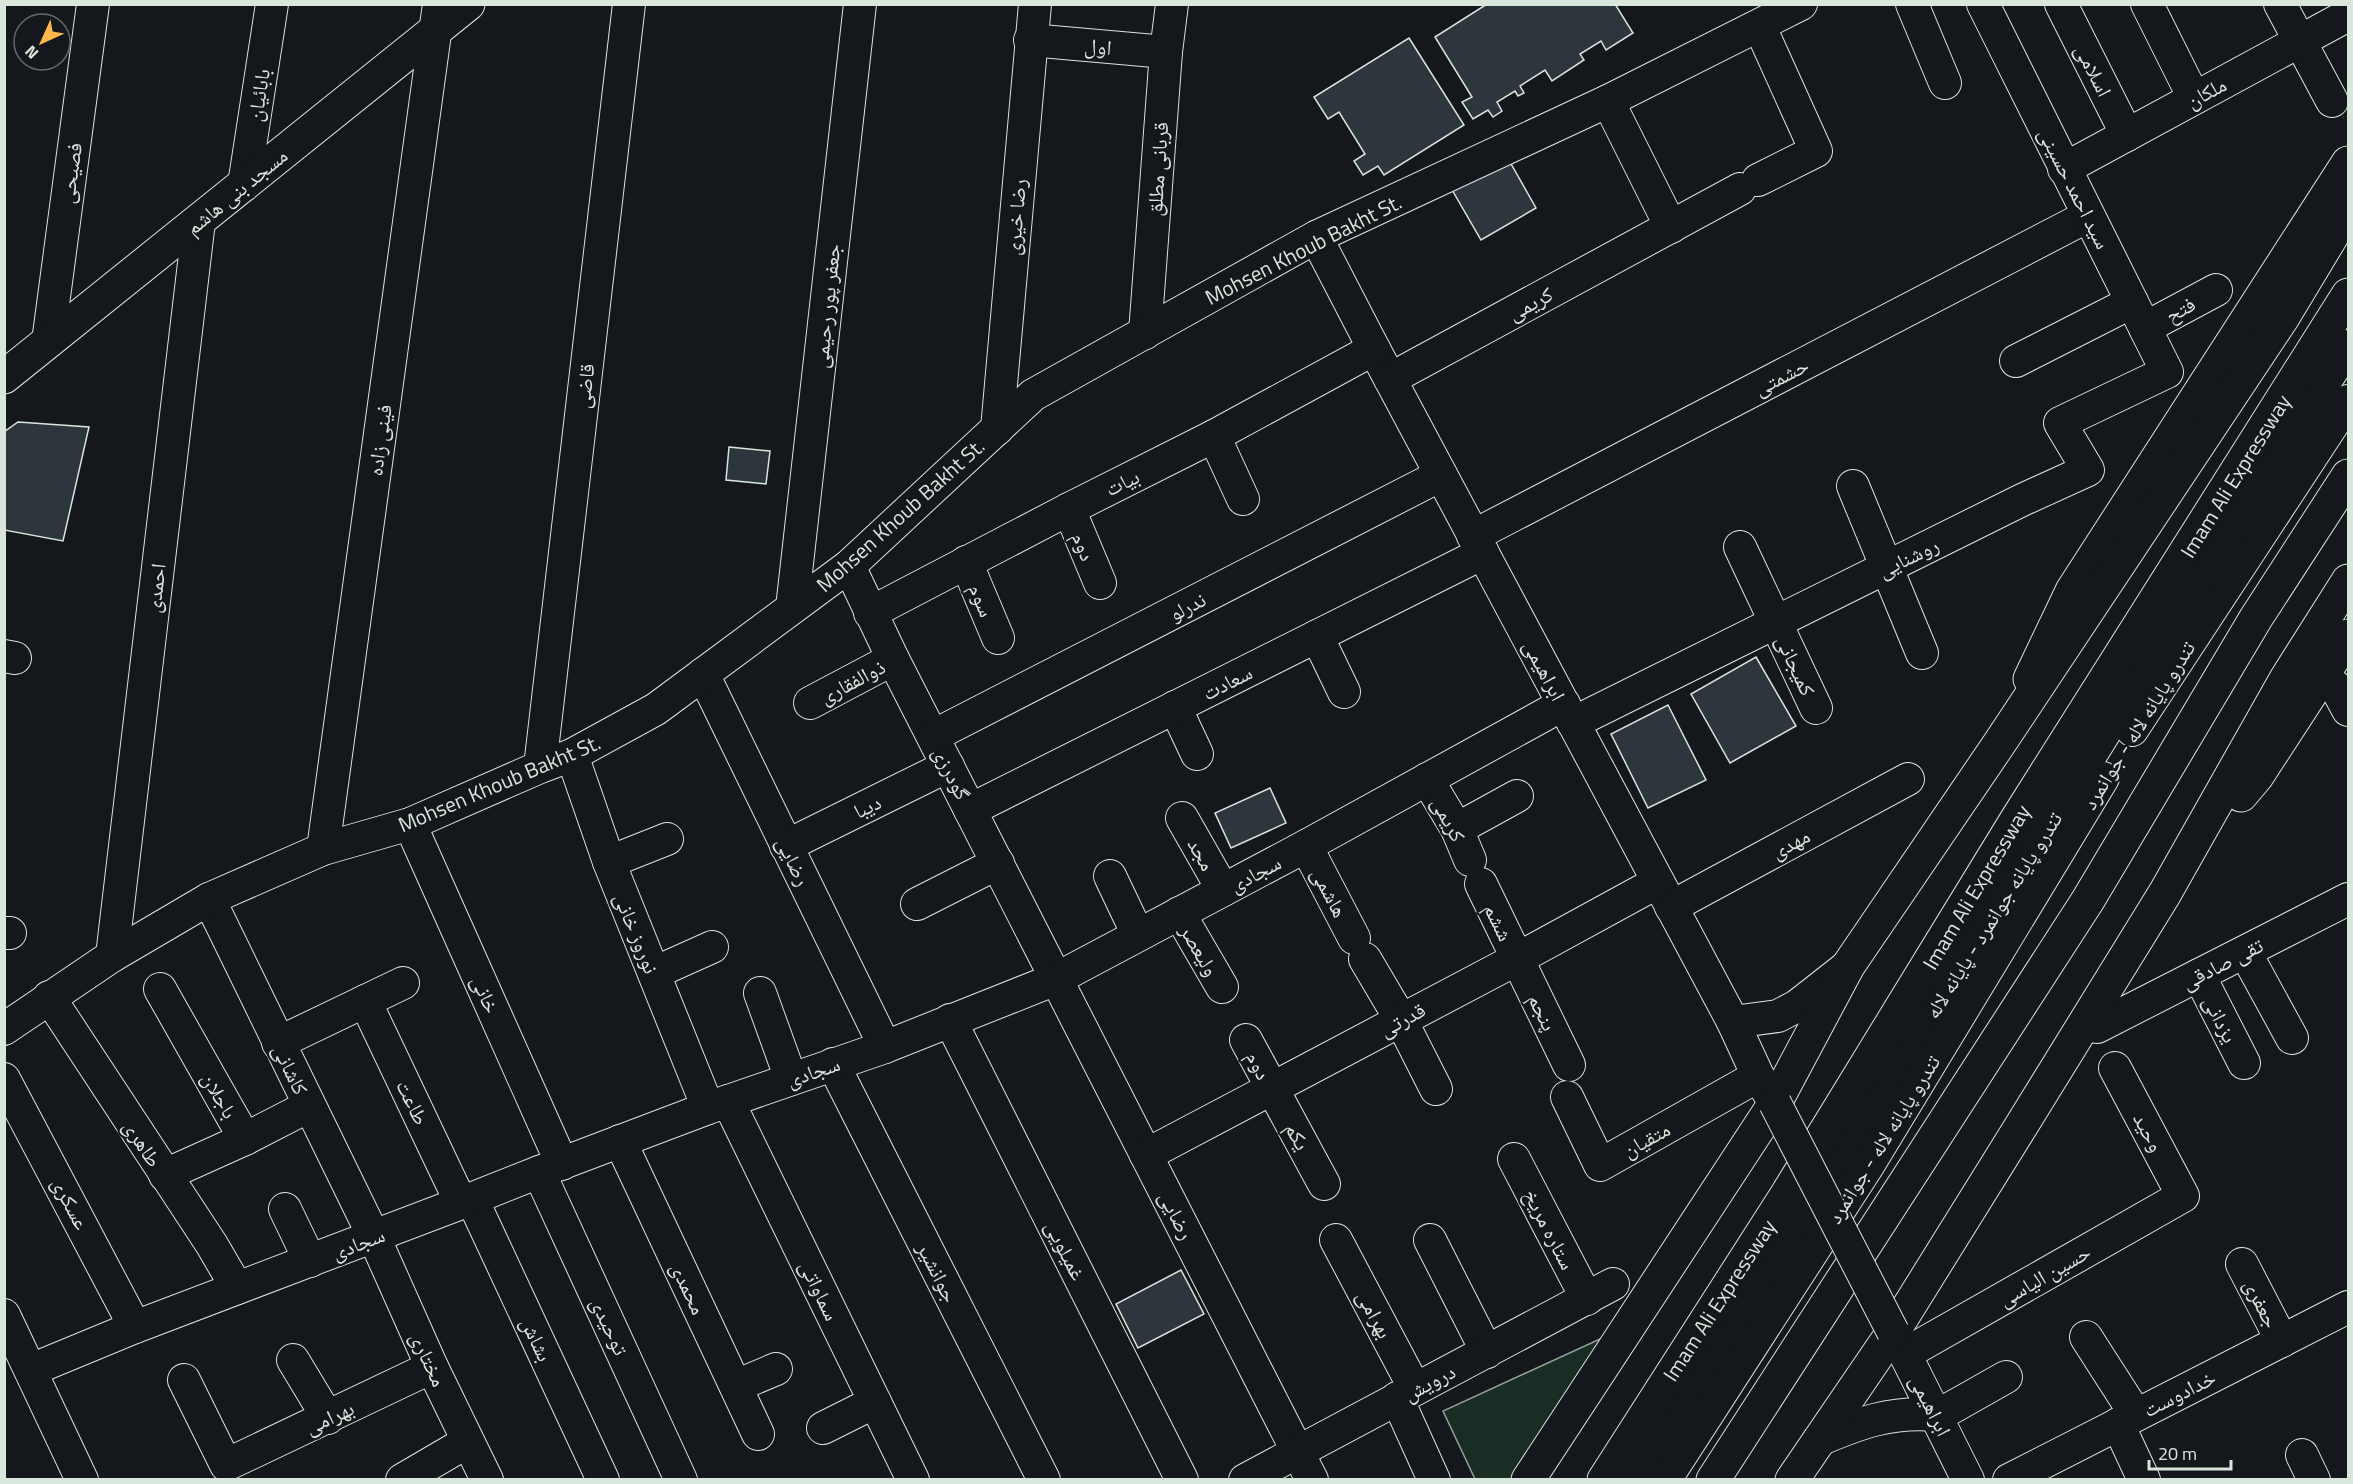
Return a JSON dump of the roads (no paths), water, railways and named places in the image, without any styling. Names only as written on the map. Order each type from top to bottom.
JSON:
[{"type":"main road","name":"مسجد بنی هاشم","points":[[4,377],[244,185],[437,18],[468,4]]},
{"type":"main road","points":[[2000,744],[2072,591],[2349,163]]},
{"type":"main road","points":[[1528,1479],[1767,1090],[2283,317],[2349,209]]},
{"type":"main road","name":"Imam Ali Expressway","points":[[1604,1479],[1792,1187],[2011,829],[2349,295]]},
{"type":"main road","points":[[1713,1479],[2088,900],[2256,618],[2349,476]]},
{"type":"main road","points":[[1792,1479],[1819,1440],[1899,1343],[2164,893],[2286,679],[2349,581]]},
{"type":"main road","points":[[2164,893],[2257,776],[2345,673]]},
{"type":"street","name":"فصیحی","points":[[48,342],[93,4]]},
{"type":"street","name":"بابائیان","points":[[244,185],[272,4]]},
{"type":"street","name":"قاضی","points":[[540,766],[629,4]]},
{"type":"street","name":"جعفر پور رحیمی","points":[[792,608],[860,4]]},
{"type":"street","name":"رضا خیری","points":[[997,429],[1035,4]]},
{"type":"street","name":"قربانی مطلق","points":[[1145,333],[1166,52],[1172,4]]},
{"type":"street","name":"Mohsen Khoub Bakht St.","points":[[4,1029],[111,956],[209,899],[323,849],[410,824],[540,766],[572,755],[656,709],[849,566],[1033,395],[1316,237],[1608,101],[1760,27],[1801,4]]},
{"type":"street","points":[[1912,4],[1945,83]]},
{"type":"street","name":"سید احمد حسینی","points":[[1983,4],[2167,372]]},
{"type":"street","name":"اسلامی","points":[[2061,4],[2127,135]]},
{"type":"street","points":[[2146,4],[2194,98]]},
{"type":"street","points":[[2280,4],[2332,101]]},
{"type":"street","name":"ملکان","points":[[2064,169],[2349,15]]},
{"type":"street","name":"فینی زاده","points":[[323,849],[437,18]]},
{"type":"street","name":"کریمی","points":[[1390,379],[1816,151],[1760,27]]},
{"type":"street","name":"اول","points":[[1030,40],[1166,52]]},
{"type":"street","points":[[1608,101],[1671,227]]},
{"type":"street","name":"حشمتی","points":[[1478,544],[2088,216]]},
{"type":"street","name":"احمدی","points":[[111,956],[199,221]]},
{"type":"street","name":"ابراهیمی","points":[[1316,237],[1733,1022],[1968,1479]]},
{"type":"street","name":"فتح","points":[[2016,362],[2138,315],[2216,290]]},
{"type":"street","name":"تندرو پایانه جوانمرد - پایانه لاله","points":[[1631,1479],[1770,1272],[2234,524],[2349,346]]},
{"type":"street","name":"بیات","points":[[870,613],[1069,508],[1214,436],[1374,349]]},
{"type":"street","name":"روشنایی","points":[[1568,714],[1777,622],[2088,470],[2060,423],[2167,372]]},
{"type":"street","name":"تندرو پایانه لاله - جوانمرد","points":[[1665,1479],[1869,1164],[2138,720],[2349,400]]},
{"type":"street","points":[[1214,436],[1244,499]]},
{"type":"street","name":"ندرلو","points":[[933,736],[1441,475]]},
{"type":"street","points":[[1853,486],[1922,653]]},
{"type":"street","name":"دوم","points":[[1069,508],[1100,583]]},
{"type":"street","name":"سعادت","points":[[970,810],[1317,636],[1478,544]]},
{"type":"street","name":"کمیجانی","points":[[1740,547],[1816,708]]},
{"type":"street","name":"سوم","points":[[966,562],[998,638]]},
{"type":"street","name":"گودرزی","points":[[849,566],[893,659],[1056,979]]},
{"type":"street","points":[[1317,636],[1344,693]]},
{"type":"street","name":"ذوالفقاری","points":[[810,704],[893,659]]},
{"type":"street","name":"رضایی","points":[[703,675],[885,1047]]},
{"type":"street","points":[[1175,707],[1197,754]]},
{"type":"street","name":"سجادی","points":[[31,1370],[135,1327],[620,1141],[718,1104],[885,1047],[1056,979],[1306,846],[1427,778],[1568,714]]},
{"type":"street","name":"نوروز خانی","points":[[572,755],[609,862],[654,973],[718,1104]]},
{"type":"street","name":"دیبا","points":[[786,846],[948,766]]},
{"type":"street","name":"کریمی","points":[[1427,778],[1457,829],[1475,872]]},
{"type":"street","name":"مهدی","points":[[1664,894],[1908,779]]},
{"type":"street","points":[[1457,829],[1517,796]]},
{"type":"street","name":"مجد","points":[[1182,818],[1223,890]]},
{"type":"street","name":"خانی","points":[[410,824],[550,1168]]},
{"type":"street","points":[[609,862],[667,839]]},
{"type":"street","name":"هاشمی","points":[[1306,846],[1401,1020]]},
{"type":"street","points":[[917,904],[998,864]]},
{"type":"street","name":"ششم","points":[[1475,872],[1517,959]]},
{"type":"street","points":[[1110,876],[1138,935]]},
{"type":"street","name":"قدرتی","points":[[1146,1155],[1517,959],[1664,894]]},
{"type":"street","name":"کاشانی","points":[[209,899],[374,1237]]},
{"type":"street","name":"تقی صادقی","points":[[2097,1027],[2349,899]]},
{"type":"street","name":"ولیعصر","points":[[1179,913],[1222,987]]},
{"type":"street","points":[[654,973],[712,947]]},
{"type":"street","points":[[2245,952],[2292,1038]]},
{"type":"street","name":"پنجم","points":[[1517,959],[1569,1065]]},
{"type":"street","points":[[1733,1022],[1778,1016],[1797,1006],[1848,966]]},
{"type":"street","name":"یزدانی","points":[[2199,975],[2244,1064]]},
{"type":"street","name":"رضایی","points":[[1056,979],[1312,1479]]},
{"type":"street","points":[[278,1043],[403,983]]},
{"type":"street","name":"باجلان","points":[[160,989],[245,1139],[309,1106]]},
{"type":"street","points":[[760,993],[791,1079]]},
{"type":"street","name":"طاهری","points":[[49,997],[212,1245],[237,1288]]},
{"type":"street","name":"طاعت","points":[[365,1001],[467,1201]]},
{"type":"street","name":"غمیلویی","points":[[950,1020],[1182,1479]]},
{"type":"street","points":[[1401,1020],[1436,1089]]},
{"type":"street","name":"دوم","points":[[1246,1040],[1271,1089]]},
{"type":"street","name":"جوانشیر","points":[[833,1064],[1044,1479]]},
{"type":"street","name":"وحید","points":[[2115,1068],[2183,1196]]},
{"type":"street","name":"عسکری","points":[[4,1079],[135,1327]]},
{"type":"street","name":"یکم","points":[[1271,1089],[1324,1184]]},
{"type":"street","name":"متقیان","points":[[1567,1097],[1600,1165],[1767,1090]]},
{"type":"street","name":"سماواتی","points":[[718,1104],[875,1402],[913,1479]]},
{"type":"street","points":[[165,1175],[245,1139]]},
{"type":"street","name":"محمدی","points":[[620,1141],[758,1434]]},
{"type":"street","name":"ستاره مریخ","points":[[1514,1159],[1600,1292]]},
{"type":"street","name":"توحیدی","points":[[550,1168],[681,1479]]},
{"type":"street","name":"حسین الیاسی","points":[[1899,1343],[2183,1196]]},
{"type":"street","name":"بشاش","points":[[467,1201],[603,1479]]},
{"type":"street","points":[[285,1209],[310,1261]]},
{"type":"street","name":"مختاری","points":[[374,1237],[467,1442],[487,1479]]},
{"type":"street","name":"بهرامی","points":[[1336,1240],[1406,1394],[1434,1479]]},
{"type":"street","points":[[1430,1240],[1487,1352]]},
{"type":"street","name":"جعفری","points":[[2242,1264],[2282,1341]]},
{"type":"street","name":"درویش","points":[[1245,1479],[1600,1292]]},
{"type":"street","name":"خدادوست","points":[[2009,1479],[2349,1307]]},
{"type":"street","points":[[4,1315],[82,1479]]},
{"type":"street","points":[[2086,1337],[2127,1420],[2144,1479]]},
{"type":"street","points":[[293,1360],[328,1418]]},
{"type":"street","name":"بهرامی","points":[[184,1380],[226,1465],[432,1367]]},
{"type":"street","points":[[736,1386],[776,1369]]},
{"type":"street","points":[[1819,1440],[1851,1426],[1884,1416],[1910,1412],[1936,1415],[2006,1377]]},
{"type":"street","points":[[823,1428],[875,1402]]},
{"type":"street","points":[[402,1479],[467,1442]]}]
